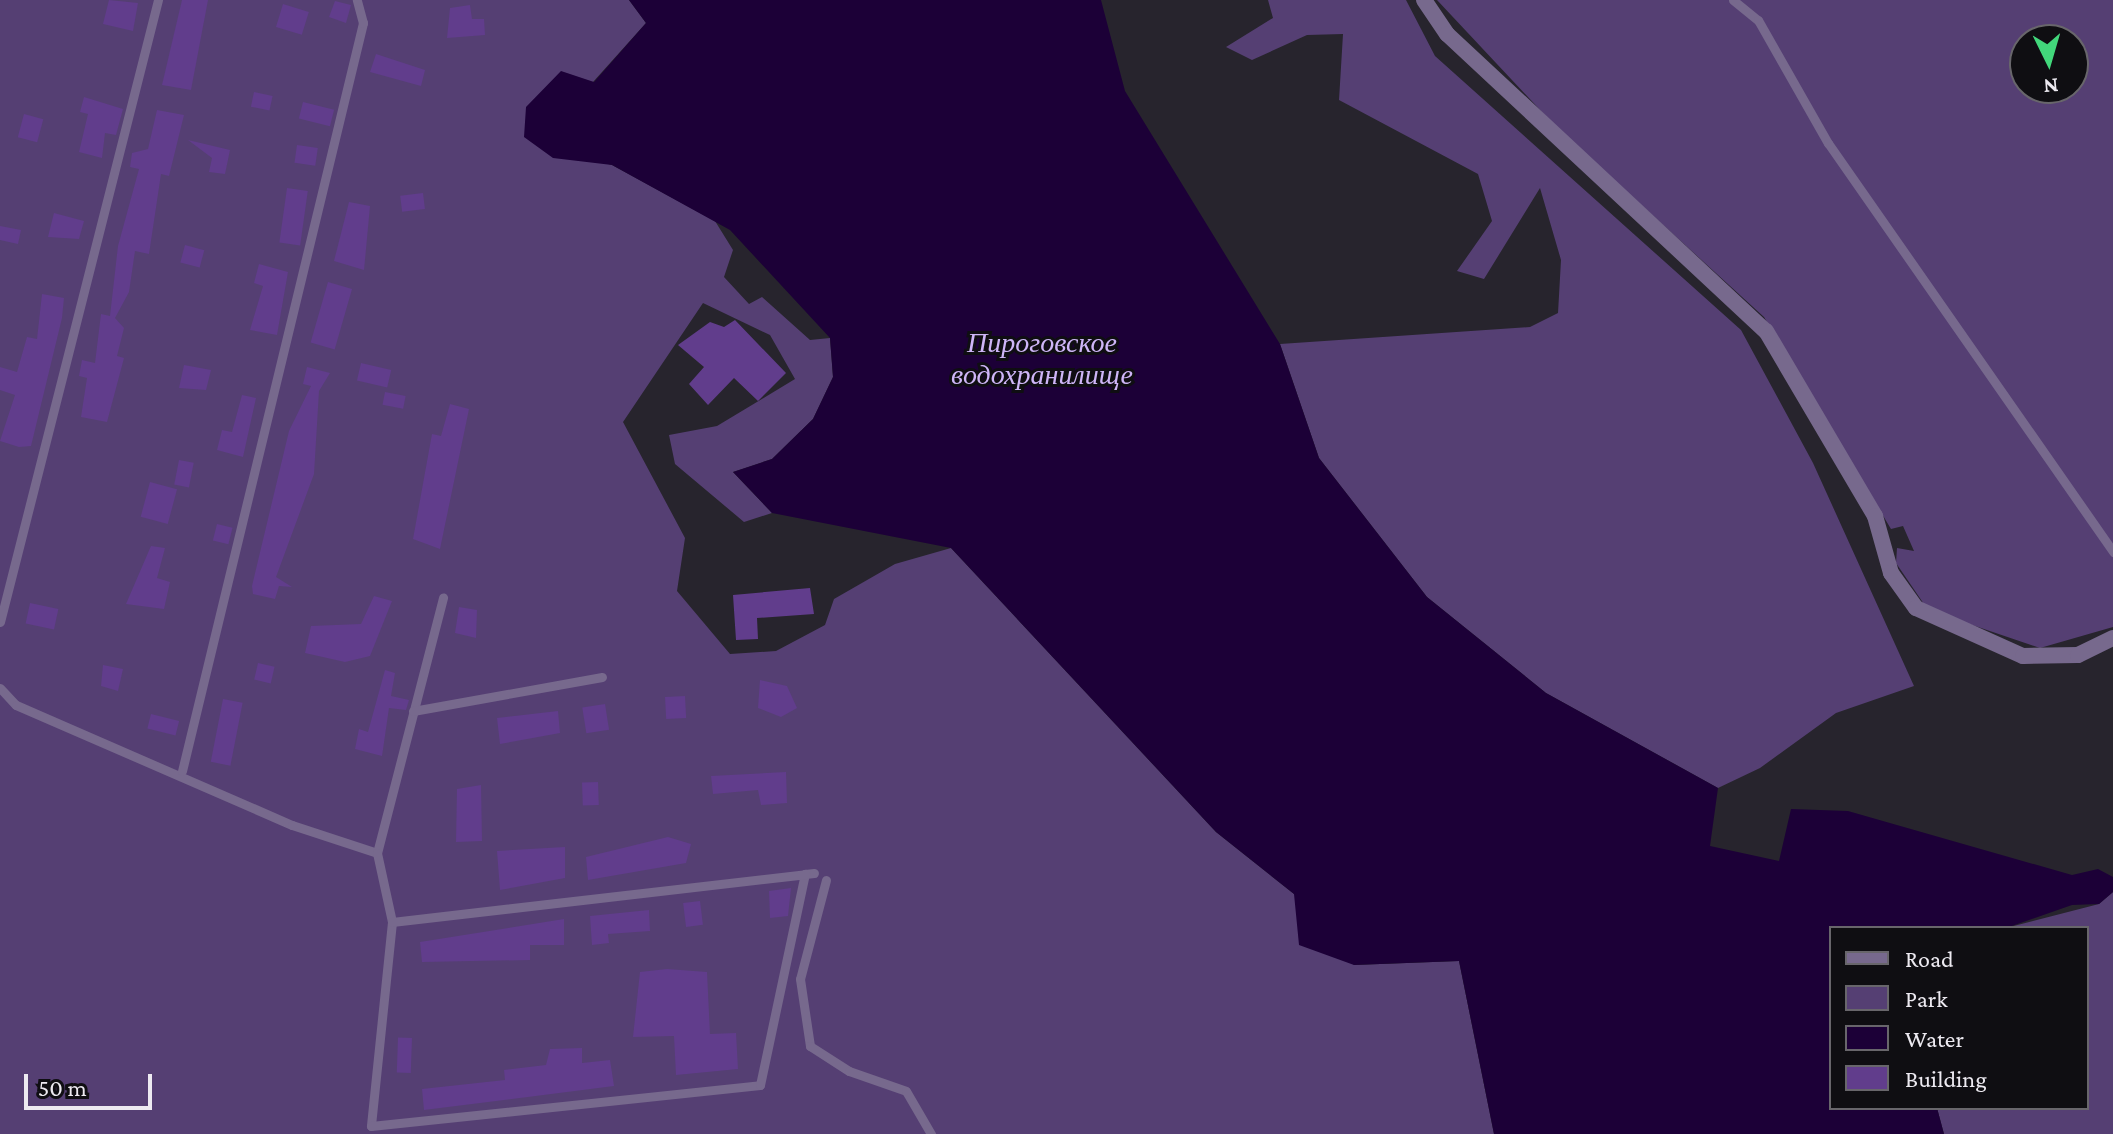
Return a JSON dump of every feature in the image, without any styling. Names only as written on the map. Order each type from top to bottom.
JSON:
[{"type":"street","points":[[1424,0],[1447,34],[1766,331],[1875,516],[1891,573],[1916,608],[2023,656],[2078,655],[2113,638]]},
{"type":"lane","points":[[0,622],[158,0]]},
{"type":"lane","points":[[182,771],[360,37],[357,0]]},
{"type":"lane","points":[[1733,0],[1758,20],[1828,143],[2113,552]]},
{"type":"lane","points":[[392,922],[810,874],[760,1085],[508,1117],[371,1126],[392,922],[377,853],[443,597]]},
{"type":"lane","points":[[413,711],[602,677]]},
{"type":"lane","points":[[0,688],[16,705],[182,771],[292,825],[377,853]]},
{"type":"lane","points":[[826,880],[800,979],[810,1046],[849,1071],[906,1091],[931,1134]]},
{"type":"green space","points":[[0,0],[629,0],[646,23],[593,82],[566,153],[612,165],[715,221],[733,250],[724,277],[749,304],[762,297],[810,340],[830,338],[833,377],[813,419],[772,459],[733,472],[772,513],[744,522],[675,464],[669,435],[717,426],[795,379],[770,335],[703,303],[623,422],[685,538],[677,591],[730,654],[776,651],[825,625],[834,599],[895,564],[951,548],[1216,832],[1294,894],[1354,965],[1459,961],[1494,1134],[0,1134]]},
{"type":"green space","points":[[1268,0],[1406,0],[1435,56],[1741,330],[1813,463],[1914,686],[1836,713],[1760,768],[1718,788],[1546,693],[1427,597],[1319,458],[1280,344],[1530,327],[1558,313],[1561,260],[1540,188],[1484,279],[1457,271],[1492,221],[1478,174],[1339,100],[1343,34],[1307,35],[1252,60],[1226,47],[1273,18]]},
{"type":"green space","points":[[1437,0],[2113,0],[2113,627],[2040,648],[1928,610],[1896,563],[1897,548],[1914,551],[1903,526],[1891,529],[1764,317],[1558,129]]},
{"type":"green space","points":[[2113,892],[2113,1134],[1944,1134],[1938,1110],[2089,1110],[2089,926],[2014,926],[2099,904]]},
{"type":"water","name":"Пироговское водохранилище","points":[[629,0],[1101,0],[1125,91],[1280,344],[1319,458],[1427,597],[1546,693],[1718,788],[1710,846],[1779,861],[1791,809],[1848,811],[2072,875],[2098,869],[2113,877],[2113,892],[2099,904],[2072,905],[2012,926],[1829,926],[1829,1110],[1938,1110],[1944,1134],[1494,1134],[1459,961],[1354,965],[1299,945],[1294,894],[1216,832],[951,548],[772,513],[733,472],[772,459],[813,419],[833,377],[830,338],[730,230],[612,165],[553,158],[524,137],[526,107],[561,71],[594,82],[646,23]]},
{"type":"building","points":[[109,0],[138,3],[133,31],[103,24]]},
{"type":"building","points":[[182,0],[208,0],[191,90],[162,85]]},
{"type":"building","points":[[335,1],[351,5],[346,23],[329,17]]},
{"type":"building","points":[[283,4],[309,12],[302,35],[276,27]]},
{"type":"building","points":[[470,5],[472,19],[484,19],[485,35],[447,38],[450,8]]},
{"type":"building","points":[[376,54],[425,70],[421,86],[370,72]]},
{"type":"building","points":[[254,92],[273,96],[269,111],[251,107]]},
{"type":"building","points":[[84,97],[123,109],[116,135],[105,133],[102,158],[79,152],[88,114],[80,112]]},
{"type":"building","points":[[303,102],[334,110],[330,126],[299,118]]},
{"type":"building","points":[[157,110],[184,115],[169,176],[161,174],[149,254],[135,251],[129,292],[115,318],[124,328],[117,356],[124,358],[107,422],[81,417],[87,378],[79,376],[82,360],[95,363],[101,314],[110,316],[118,246],[139,169],[130,167],[132,153],[148,149]]},
{"type":"building","points":[[24,114],[43,119],[37,142],[18,137]]},
{"type":"building","points":[[188,140],[230,150],[225,174],[209,172],[212,158]]},
{"type":"building","points":[[297,145],[318,148],[315,166],[294,163]]},
{"type":"building","points":[[287,188],[308,191],[300,245],[279,242]]},
{"type":"building","points":[[423,193],[425,209],[402,212],[400,196]]},
{"type":"building","points":[[349,202],[370,206],[364,270],[334,261]]},
{"type":"building","points":[[54,213],[84,221],[79,239],[48,237]]},
{"type":"building","points":[[0,226],[21,230],[18,244],[0,240]]},
{"type":"building","points":[[185,245],[204,250],[200,268],[180,262]]},
{"type":"building","points":[[259,264],[288,272],[277,335],[250,330],[263,286],[254,283]]},
{"type":"building","points":[[328,282],[352,289],[335,349],[311,343]]},
{"type":"building","points":[[42,294],[64,298],[62,318],[31,446],[19,447],[0,441],[15,395],[0,390],[0,367],[17,372],[27,337],[37,339]]},
{"type":"building","points":[[735,320],[786,373],[758,401],[734,378],[708,405],[689,384],[704,367],[678,345],[710,322],[724,327]]},
{"type":"building","points":[[361,363],[391,370],[387,388],[357,381]]},
{"type":"building","points":[[184,365],[211,370],[206,390],[179,388]]},
{"type":"building","points":[[307,367],[330,373],[319,391],[314,474],[276,577],[292,587],[279,586],[275,599],[253,594],[252,586],[289,431],[311,386],[303,384]]},
{"type":"building","points":[[385,392],[406,396],[403,409],[383,405]]},
{"type":"building","points":[[242,395],[256,398],[243,457],[217,450],[222,430],[232,432]]},
{"type":"building","points":[[450,404],[469,409],[440,549],[413,539],[432,434],[441,436]]},
{"type":"building","points":[[179,460],[194,463],[189,487],[174,485]]},
{"type":"building","points":[[150,482],[177,489],[168,524],[141,517]]},
{"type":"building","points":[[217,524],[233,528],[228,544],[213,540]]},
{"type":"building","points":[[151,546],[165,548],[157,578],[170,582],[164,609],[126,604]]},
{"type":"building","points":[[810,588],[814,614],[757,618],[758,639],[736,640],[733,595]]},
{"type":"building","points":[[374,596],[392,601],[370,656],[345,662],[305,653],[311,626],[361,624]]},
{"type":"building","points":[[30,603],[58,609],[54,630],[26,624]]},
{"type":"building","points":[[459,607],[477,610],[476,638],[455,633]]},
{"type":"building","points":[[258,663],[275,667],[271,683],[254,680]]},
{"type":"building","points":[[103,665],[123,669],[118,691],[101,686]]},
{"type":"building","points":[[385,670],[395,673],[391,696],[409,700],[406,710],[389,708],[382,756],[355,749],[359,729],[368,732]]},
{"type":"building","points":[[760,680],[787,686],[797,708],[781,717],[758,708]]},
{"type":"building","points":[[685,696],[686,718],[666,719],[665,697]]},
{"type":"building","points":[[223,699],[243,703],[230,766],[211,762]]},
{"type":"building","points":[[605,704],[609,730],[586,733],[582,708]]},
{"type":"building","points":[[558,711],[560,733],[500,744],[497,718]]},
{"type":"building","points":[[151,714],[179,721],[176,736],[147,729]]},
{"type":"building","points":[[786,772],[787,803],[761,805],[758,790],[713,794],[711,776]]},
{"type":"building","points":[[598,782],[599,805],[583,806],[582,783]]},
{"type":"building","points":[[481,785],[482,841],[456,842],[457,789]]},
{"type":"building","points":[[668,837],[691,844],[686,863],[588,880],[586,857]]},
{"type":"building","points":[[565,847],[565,878],[500,890],[497,851]]},
{"type":"building","points":[[791,888],[788,916],[770,918],[769,891]]},
{"type":"building","points":[[700,901],[703,925],[686,927],[683,903]]},
{"type":"building","points":[[649,910],[650,931],[608,934],[609,943],[592,945],[590,916]]},
{"type":"building","points":[[564,919],[564,945],[530,945],[530,960],[422,962],[420,942]]},
{"type":"building","points":[[667,969],[707,972],[710,1034],[736,1033],[738,1069],[676,1075],[674,1036],[633,1037],[640,972]]},
{"type":"building","points":[[398,1038],[412,1038],[411,1073],[397,1072]]},
{"type":"building","points":[[582,1048],[582,1063],[610,1060],[614,1086],[424,1110],[422,1089],[505,1080],[504,1070],[546,1065],[550,1049]]}]
